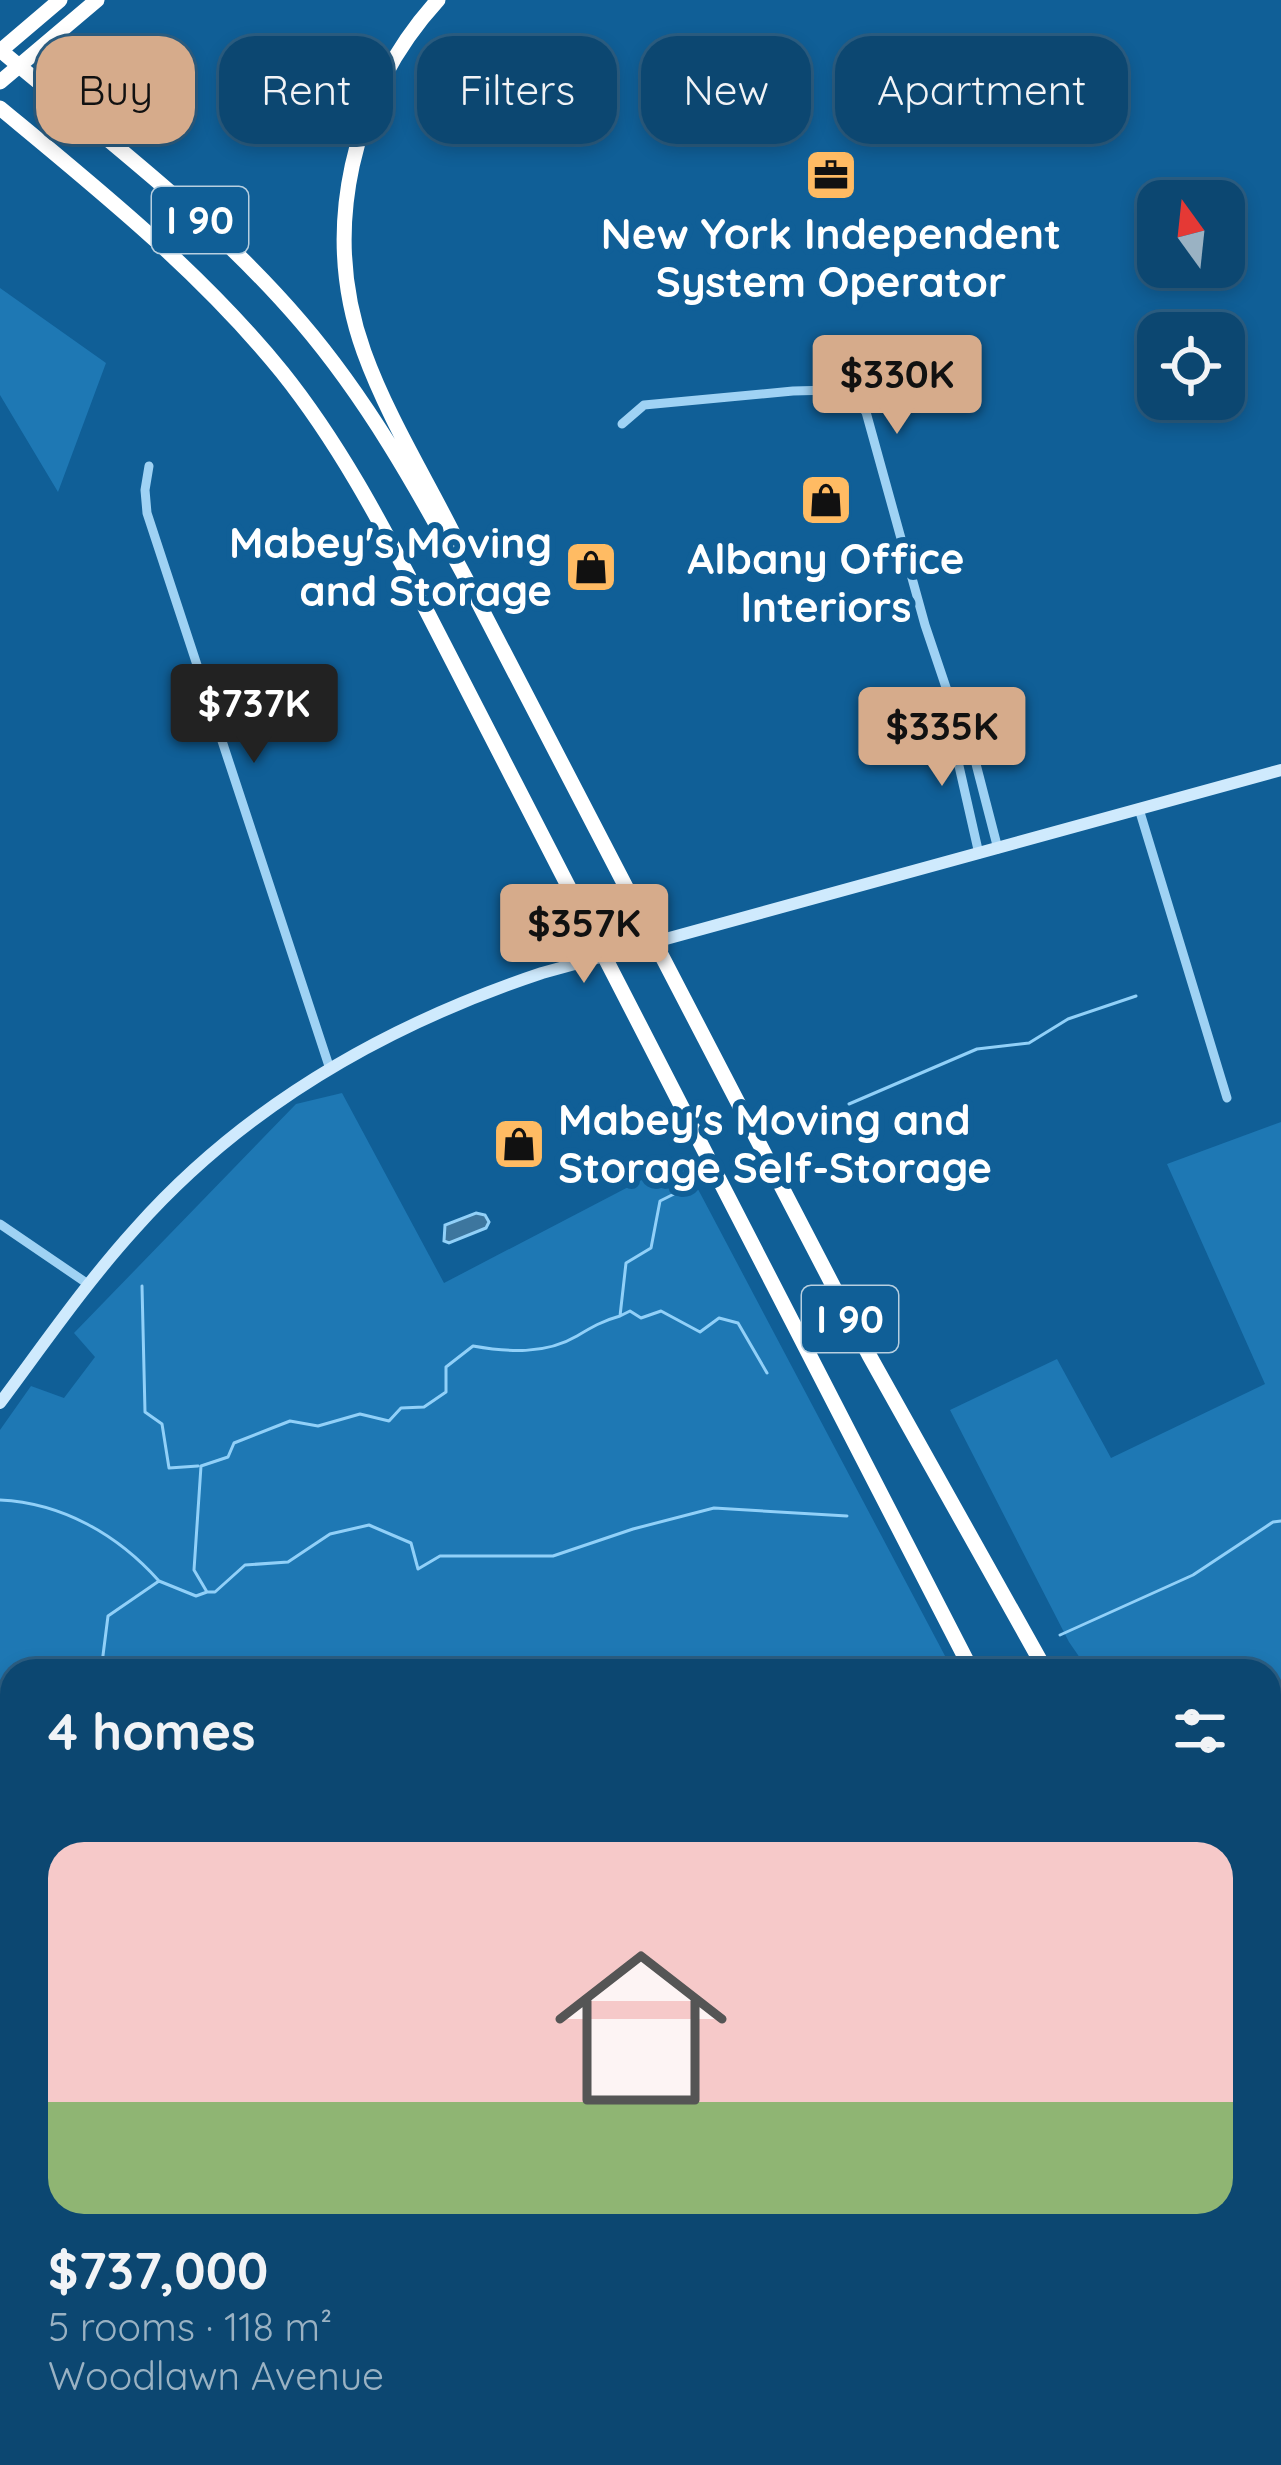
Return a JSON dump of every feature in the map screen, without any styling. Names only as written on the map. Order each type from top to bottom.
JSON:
[{"type":"highway","points":[[0,50],[60,0]]},
{"type":"highway","points":[[0,82],[97,0]]},
{"type":"highway","points":[[438,0],[390,65],[364,120],[346,197],[346,274],[352,315],[371,372],[450,526],[490,627]]},
{"type":"highway","name":"I 90","points":[[0,50],[226,243],[303,324],[392,448],[922,1454],[1039,1659]]},
{"type":"highway","name":"I 90","points":[[4,111],[194,276],[265,351],[309,408],[396,550],[966,1659]]},
{"type":"street","points":[[622,424],[644,405],[793,391],[832,390],[853,397],[866,412],[925,625],[958,726],[969,736],[998,849]]},
{"type":"street","points":[[149,466],[147,514],[329,1066]]},
{"type":"street","points":[[958,726],[954,744],[979,854]]},
{"type":"street","points":[[0,1403],[88,1284],[171,1191],[255,1119],[329,1066],[425,1016],[542,973],[1281,770]]},
{"type":"street","points":[[1139,809],[1227,1098]]},
{"type":"street","points":[[0,1224],[88,1284]]},
{"type":"shaded area","points":[[0,288],[106,363],[58,492],[0,395]]},
{"type":"shaded area","points":[[342,1093],[444,1283],[682,1159],[947,1659],[0,1659],[0,1430],[31,1386],[64,1398],[95,1357],[74,1333],[296,1104]]},
{"type":"shaded area","points":[[1281,1122],[1281,1659],[1081,1659],[950,1410],[1057,1359],[1111,1458],[1265,1384],[1167,1164]]},
{"type":"shaded area","points":[[476,1213],[485,1215],[486,1228],[444,1241],[445,1225]]},
{"type":"waterway","points":[[849,1104],[977,1049],[1029,1043],[1068,1019],[1136,996]]},
{"type":"waterway","points":[[103,1659],[108,1616],[159,1581],[196,1596],[207,1592],[194,1570],[201,1466],[228,1457],[234,1443],[290,1421],[318,1426],[360,1414],[389,1421],[401,1408],[424,1407],[446,1392],[446,1367],[473,1346],[539,1349],[620,1316],[626,1263],[651,1248],[660,1201],[674,1194]]},
{"type":"waterway","points":[[142,1286],[145,1412],[162,1424],[169,1468],[198,1466]]},
{"type":"waterway","points":[[620,1316],[630,1311],[641,1318],[661,1311],[700,1332],[719,1318],[738,1323],[767,1373]]},
{"type":"waterway","points":[[0,1500],[45,1507],[87,1524],[125,1549],[159,1581]]},
{"type":"waterway","points":[[207,1592],[215,1592],[245,1565],[288,1562],[330,1534],[369,1525],[411,1543],[418,1569],[440,1556],[553,1556],[714,1508],[847,1516]]},
{"type":"waterway","points":[[1060,1635],[1193,1575],[1281,1521]]},
{"type":"place","name":"New York Independent System Operator","points":[[831,175]]},
{"type":"place","name":"Albany Office Interiors","points":[[826,500]]},
{"type":"place","name":"Mabey's Moving and Storage","points":[[591,567]]},
{"type":"place","name":"Mabey's Moving and Storage Self-Storage","points":[[519,1144]]}]
